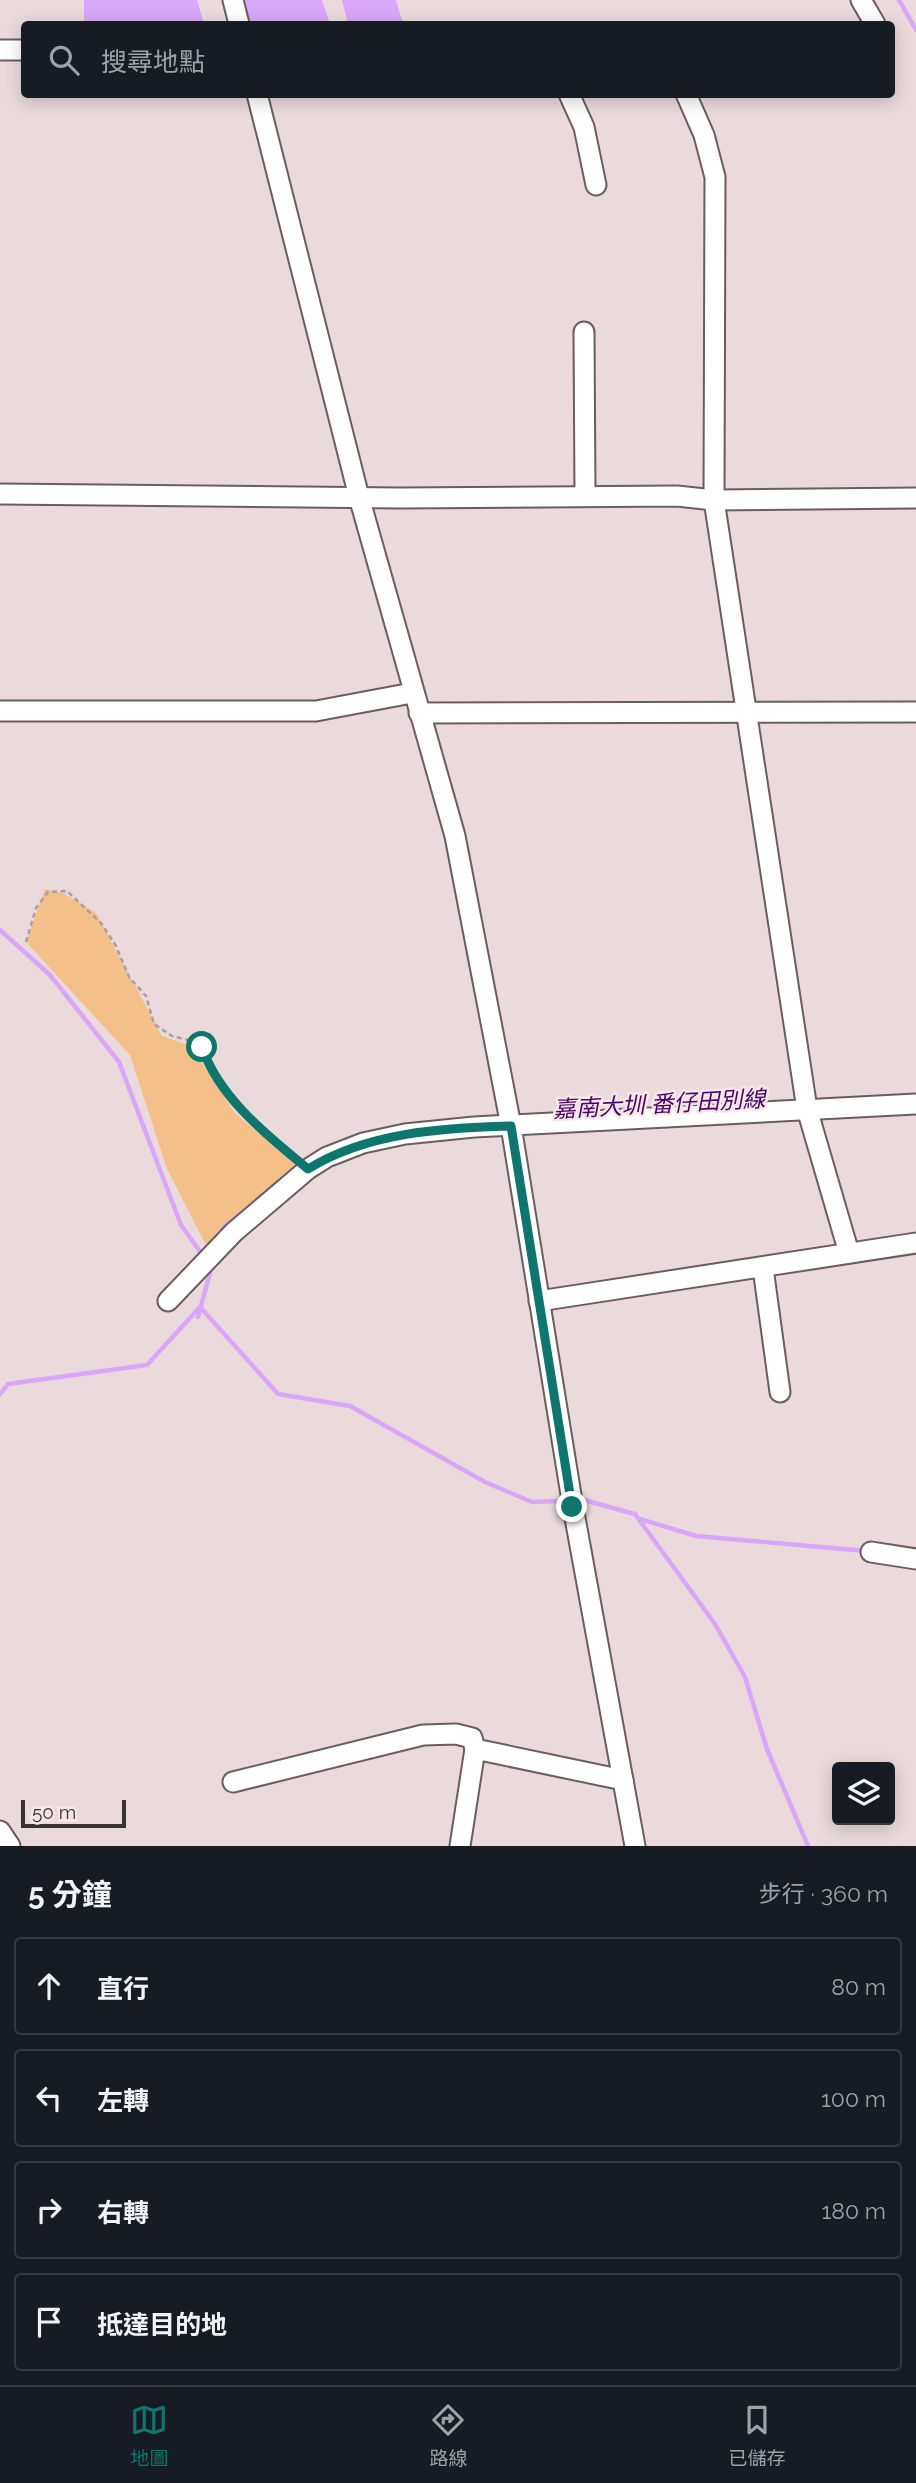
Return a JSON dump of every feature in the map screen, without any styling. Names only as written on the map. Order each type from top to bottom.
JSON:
[{"type":"street","points":[[233,0],[238,21]]},
{"type":"street","points":[[861,0],[873,21]]},
{"type":"street","points":[[0,50],[21,50]]},
{"type":"street","points":[[258,98],[359,497],[412,693],[455,836],[511,1126],[572,1507],[635,1846]]},
{"type":"street","points":[[571,98],[584,127],[596,186]]},
{"type":"street","points":[[688,98],[704,135],[715,177],[713,500],[807,1109],[849,1254]]},
{"type":"street","points":[[584,332],[585,496]]},
{"type":"street","points":[[0,494],[677,496],[713,500],[916,498]]},
{"type":"street","points":[[0,711],[316,711],[412,693]]},
{"type":"street","points":[[419,713],[916,712]]},
{"type":"street","points":[[168,1301],[234,1232],[308,1169],[327,1157],[363,1143],[419,1133],[511,1126],[916,1104]]},
{"type":"street","points":[[539,1301],[916,1243]]},
{"type":"street","points":[[763,1268],[780,1392]]},
{"type":"street","points":[[871,1552],[916,1559]]},
{"type":"street","points":[[233,1782],[423,1735],[456,1734],[472,1738],[475,1749],[460,1846]]},
{"type":"street","points":[[475,1749],[623,1780]]},
{"type":"street","points":[[0,1831],[10,1846]]},
{"type":"path","points":[[26,942],[36,908],[48,892],[68,891],[102,923],[130,976],[146,996],[154,1024],[172,1036],[192,1041],[202,1047],[208,1066],[239,1106],[308,1169]]},
{"type":"shaded area","points":[[84,0],[197,0],[203,21],[84,21]]},
{"type":"shaded area","points":[[232,0],[322,0],[329,21],[238,21]]},
{"type":"shaded area","points":[[342,0],[396,0],[402,21],[347,21]]},
{"type":"shaded area","points":[[45,889],[63,893],[96,913],[162,1036],[191,1046],[235,1113],[300,1168],[210,1253],[167,1169],[130,1055],[26,942]]},
{"type":"waterway","points":[[899,0],[916,30]]},
{"type":"waterway","points":[[0,930],[50,975],[119,1062],[181,1225],[201,1253]]},
{"type":"waterway","name":"嘉南大圳 番仔田別線","points":[[223,1228],[290,1173]]},
{"type":"waterway","points":[[198,1317],[211,1269]]},
{"type":"waterway","points":[[200,1307],[278,1394],[350,1406],[485,1482],[532,1502],[559,1501]]},
{"type":"waterway","points":[[0,1394],[8,1384],[147,1365],[200,1307]]},
{"type":"waterway","points":[[584,1500],[635,1514],[715,1624],[745,1677],[767,1749],[808,1846]]},
{"type":"waterway","points":[[640,1519],[696,1536],[866,1551]]},
{"type":"route","points":[[202,1047],[208,1066],[239,1106],[275,1142],[308,1169],[327,1157],[363,1143],[474,1127],[511,1126],[572,1507]]}]
